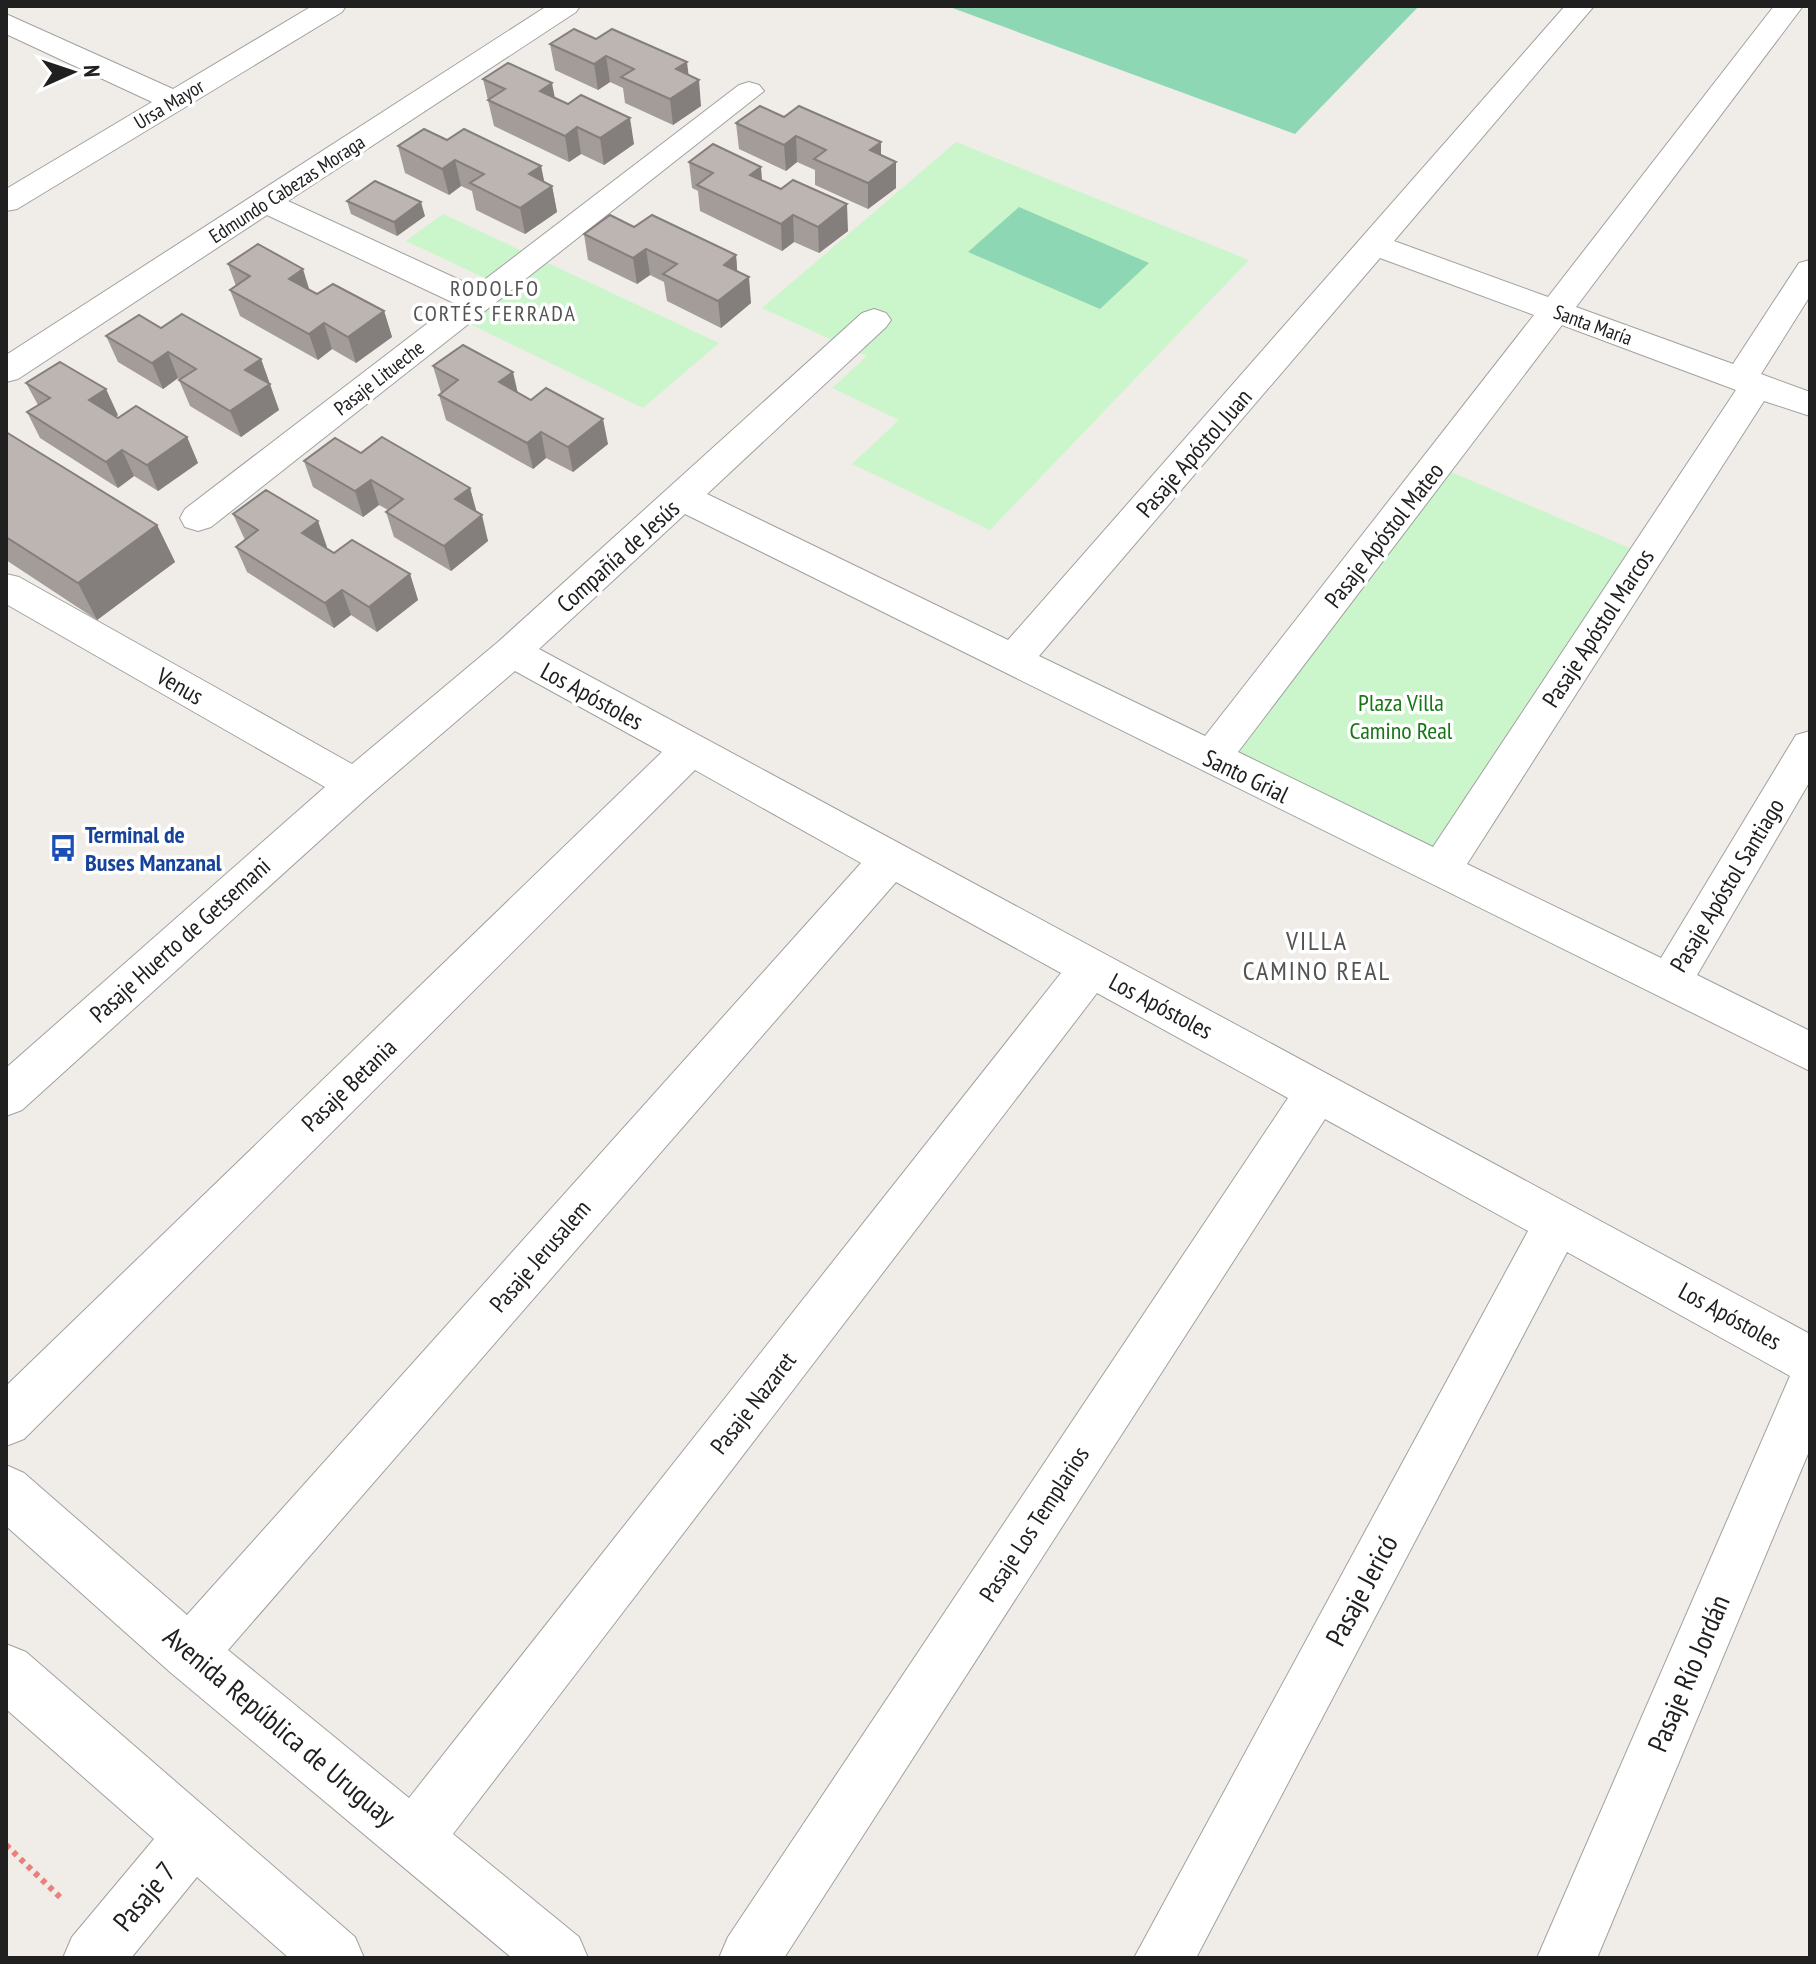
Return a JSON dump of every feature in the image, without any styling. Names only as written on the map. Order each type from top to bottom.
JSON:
[{"type":"street","name":"Ursa Mayor","points":[[6,202],[332,6]]},
{"type":"street","name":"Edmundo Cabezas Moraga","points":[[6,371],[566,6]]},
{"type":"street","name":"Pasaje Apóstol Juan","points":[[1012,661],[1376,245],[1580,6]]},
{"type":"street","name":"Pasaje Apóstol Mateo","points":[[1211,758],[1789,6]]},
{"type":"street","points":[[6,23],[174,101]]},
{"type":"street","name":"Pasaje Litueche","points":[[198,518],[749,91]]},
{"type":"street","points":[[267,203],[477,301]]},
{"type":"street","name":"Santa María","points":[[1376,245],[1810,405]]},
{"type":"street","name":"Pasaje Apóstol Marcos","points":[[1440,871],[1749,382],[1810,270]]},
{"type":"street","name":"Compañía de Jesús","points":[[355,785],[512,652],[684,498],[874,320]]},
{"type":"street","name":"Santo Grial","points":[[684,498],[1810,1052]]},
{"type":"street","name":"Venus","points":[[6,587],[355,785]]},
{"type":"street","name":"Los Apóstoles","points":[[512,652],[1810,1360]]},
{"type":"street","name":"Pasaje Apóstol Santiago","points":[[1669,983],[1810,746]]},
{"type":"street","name":"Pasaje Betania","points":[[6,1421],[691,749]]},
{"type":"street","name":"Pasaje Huerto de Getsemani","points":[[6,1096],[355,785]]},
{"type":"street","name":"Pasaje Jerusalem","points":[[189,1653],[891,858]]},
{"type":"street","name":"Pasaje Nazaret","points":[[415,1837],[1091,968]]},
{"type":"street","name":"Pasaje Los Templarios","points":[[749,1958],[1318,1091]]},
{"type":"street","name":"Pasaje Jericó","points":[[1164,1958],[1558,1222]]},
{"type":"street","name":"Pasaje Río Jordán","points":[[1567,1958],[1810,1389]]},
{"type":"street","name":"Avenida República de Uruguay","points":[[6,1491],[189,1653],[558,1958]]},
{"type":"street","points":[[6,1672],[334,1958]]},
{"type":"street","name":"Pasaje 7","points":[[93,1958],[195,1834]]},
{"type":"green space","points":[[947,6],[1419,6],[1295,134]]},
{"type":"green space","points":[[956,142],[1249,260],[990,530],[852,464],[899,420],[832,388],[867,356],[762,308]]},
{"type":"green space","points":[[1019,207],[1149,263],[1100,309],[968,252]]},
{"type":"green space","points":[[443,214],[719,343],[643,408],[468,323],[510,290],[406,241]]},
{"type":"green space","name":"Plaza Villa Camino Real","points":[[1449,471],[1641,553],[1439,860],[1231,755]]},
{"type":"building","points":[[574,29],[596,39],[612,29],[687,62],[676,69],[699,80],[670,99],[621,77],[634,69],[606,56],[594,64],[550,44]]},
{"type":"building","points":[[508,63],[552,83],[540,91],[568,104],[581,95],[630,118],[600,138],[577,127],[565,136],[488,100],[505,89],[483,79]]},
{"type":"building","points":[[760,106],[784,117],[799,106],[881,142],[870,150],[896,162],[868,183],[814,159],[826,150],[796,136],[784,145],[736,123]]},
{"type":"building","points":[[424,129],[447,140],[464,129],[541,166],[529,174],[552,186],[520,208],[470,183],[484,174],[455,160],[442,169],[398,146]]},
{"type":"building","points":[[713,144],[761,167],[750,175],[781,189],[793,180],[847,204],[818,227],[793,215],[781,224],[697,185],[713,173],[689,162]]},
{"type":"building","points":[[375,181],[421,202],[394,222],[347,201]]},
{"type":"building","points":[[610,215],[634,227],[652,215],[736,255],[724,265],[749,277],[718,301],[663,274],[677,264],[646,249],[633,258],[584,234]]},
{"type":"building","points":[[258,244],[303,269],[289,279],[317,294],[333,284],[384,311],[348,337],[324,323],[309,334],[230,290],[250,276],[228,264]]},
{"type":"building","points":[[182,314],[261,359],[245,370],[270,384],[230,411],[179,380],[196,369],[168,352],[152,363],[106,336],[139,315],[161,328]]},
{"type":"building","points":[[463,345],[513,372],[499,382],[531,400],[546,388],[603,419],[568,447],[541,432],[527,443],[439,395],[458,380],[433,366]]},
{"type":"building","points":[[60,362],[106,389],[89,400],[118,418],[136,406],[187,437],[147,465],[122,450],[106,462],[27,412],[50,398],[26,383]]},
{"type":"building","points":[[6,432],[157,525],[78,583],[6,537]]},
{"type":"building","points":[[382,437],[470,488],[455,499],[482,515],[444,546],[386,512],[403,499],[371,480],[355,491],[304,461],[335,438],[361,453]]},
{"type":"building","points":[[266,490],[318,521],[302,533],[334,553],[352,540],[410,574],[369,607],[342,590],[325,603],[236,547],[258,530],[233,514]]},
{"type":"place","name":"Terminal de Buses Manzanal","points":[[63,848]]},
{"type":"district","name":"RODOLFO CORTÉS FERRADA","points":[[495,300]]},
{"type":"district","name":"VILLA CAMINO REAL","points":[[1317,955]]}]
